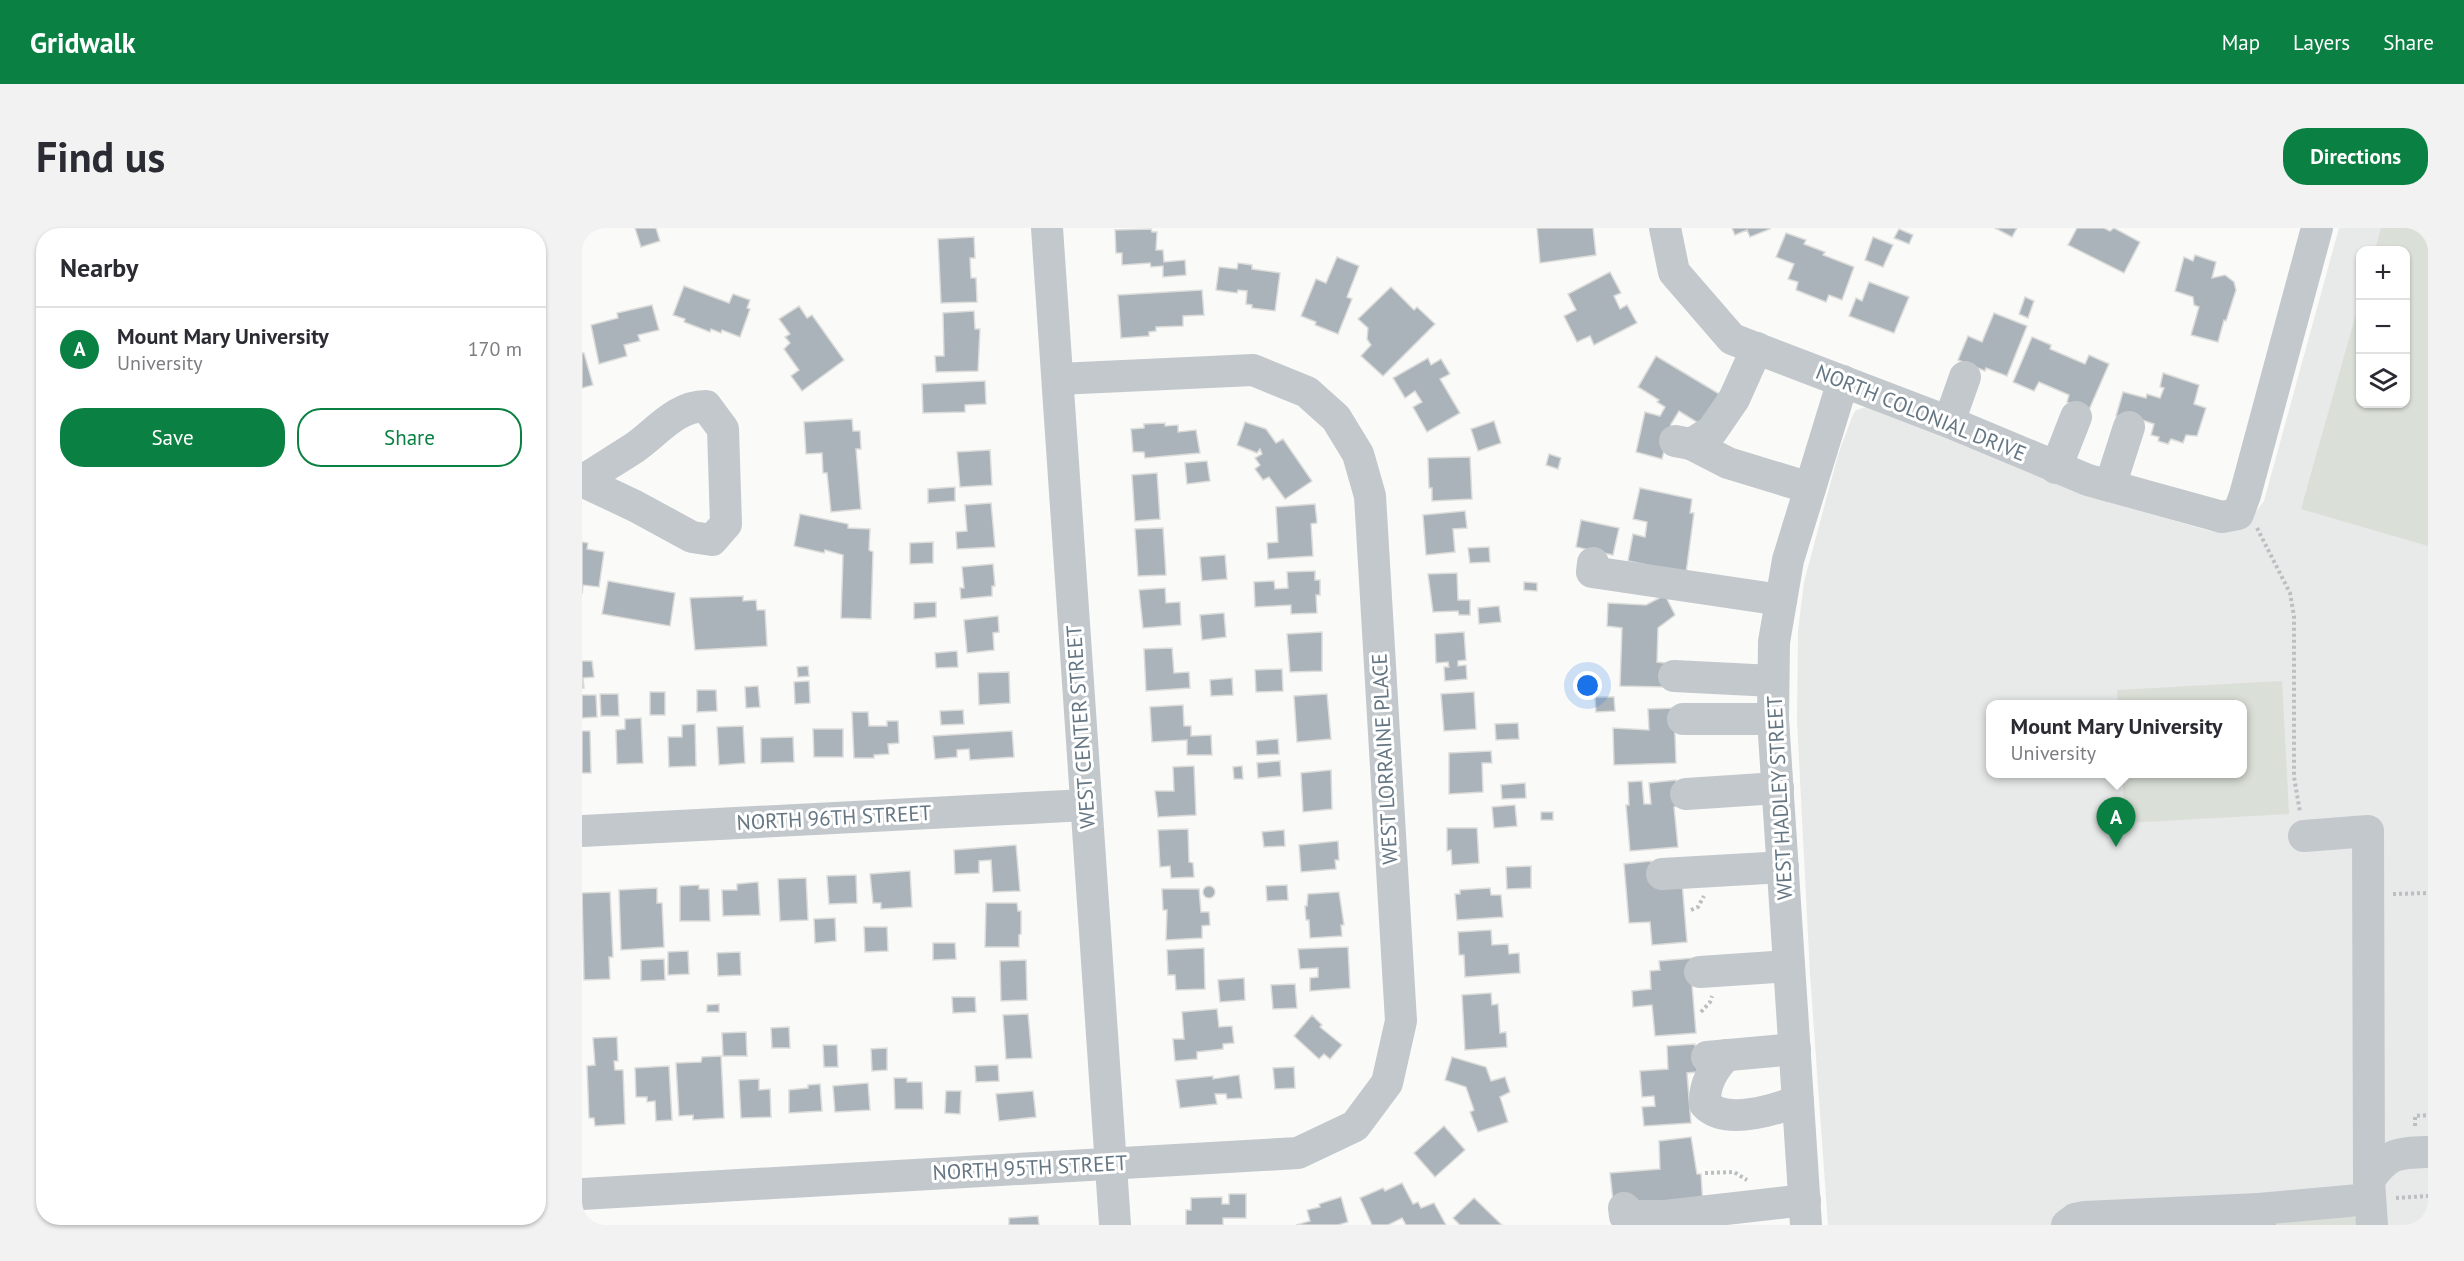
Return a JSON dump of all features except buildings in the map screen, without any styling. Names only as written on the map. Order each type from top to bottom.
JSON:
[{"type":"street","name":"WEST CENTER STREET","points":[[1047,228],[1115,1225]]},
{"type":"street","name":"NORTH COLONIAL DRIVE","points":[[1665,228],[1674,272],[1732,339],[1948,422],[2055,468],[2222,517],[2238,514]]},
{"type":"street","points":[[2238,514],[2308,230]]},
{"type":"street","points":[[1757,348],[1734,399],[1712,431],[1683,442],[1728,463],[1810,488]]},
{"type":"street","name":"WEST LORRAINE PLACE","points":[[1058,379],[1253,370],[1306,392],[1336,418],[1358,454],[1370,496],[1401,1021]]},
{"type":"street","points":[[1948,422],[1965,377]]},
{"type":"street","name":"WEST HADLEY STREET","points":[[1805,1213],[1773,719],[1773,642],[1788,560],[1843,381]]},
{"type":"street","points":[[697,406],[706,406],[723,429],[726,524],[712,540],[692,537],[582,481],[636,447],[679,412],[697,406]]},
{"type":"street","points":[[2055,468],[2076,417]]},
{"type":"street","points":[[2110,486],[2129,427]]},
{"type":"street","points":[[1593,563],[1592,572],[1621,578],[1781,600]]},
{"type":"street","points":[[1674,676],[1773,681]]},
{"type":"street","points":[[1683,719],[1773,719]]},
{"type":"street","points":[[1686,794],[1778,788]]},
{"type":"street","name":"NORTH 96TH STREET","points":[[582,831],[1086,805]]},
{"type":"street","points":[[2304,836],[2368,831],[2370,1202]]},
{"type":"street","points":[[1662,874],[1783,867]]},
{"type":"street","points":[[1700,972],[1789,966]]},
{"type":"street","name":"NORTH 95TH STREET","points":[[582,1194],[1298,1153],[1355,1126],[1386,1083],[1401,1021]]},
{"type":"street","points":[[1795,1049],[1715,1056],[1720,1062],[1707,1083],[1705,1104],[1711,1111],[1719,1114],[1756,1113],[1798,1101]]},
{"type":"street","points":[[2370,1202],[2381,1162],[2393,1156],[2428,1152]]},
{"type":"street","points":[[2067,1225],[2075,1219],[2085,1218],[2259,1217],[2370,1202]]},
{"type":"street","points":[[1624,1208],[1625,1216],[1805,1213]]},
{"type":"path","points":[[2238,514],[2252,520],[2290,593],[2294,616],[2294,777],[2304,836]]},
{"type":"path","points":[[2369,895],[2428,892]]},
{"type":"shaded area","points":[[2339,228],[2428,228],[2428,1225],[1828,1225],[1810,974],[1797,721],[1798,631],[1804,582],[1838,455],[1856,410],[1870,406],[2108,502],[2210,531],[2225,532],[2244,528],[2264,501]]},
{"type":"shaded area","points":[[2381,228],[2428,228],[2428,546],[2301,509],[2356,314],[2356,408],[2410,408],[2410,246],[2376,246]]},
{"type":"shaded area","points":[[2282,681],[2289,814],[2125,823],[2122,778],[2247,778],[2247,700],[2118,700],[2117,690]]},
{"type":"shaded area","points":[[2351,1216],[2362,1221],[2363,1225],[2270,1225],[2272,1221]]},
{"type":"place","name":"Mount Mary University","points":[[2116,847]]}]
